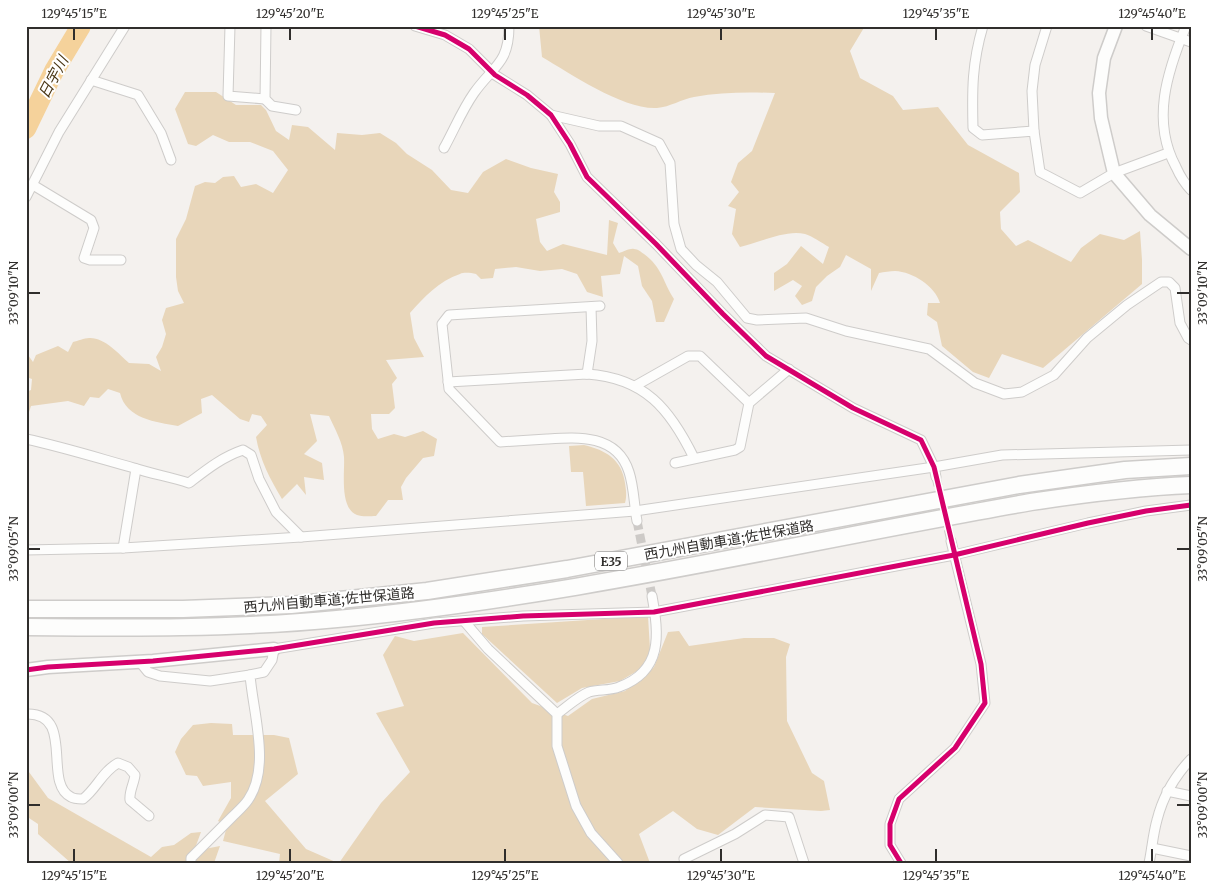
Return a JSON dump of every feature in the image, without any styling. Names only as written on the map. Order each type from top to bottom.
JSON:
[{"type":"highway","name":"西九州自動車道;佐世保道路","points":[[26,609],[183,609],[291,605],[427,591],[576,568],[1019,486],[1125,470],[1191,466]]},
{"type":"highway","name":"西九州自動車道;佐世保道路","points":[[26,626],[212,626],[319,620],[400,612],[588,584],[1031,502],[1096,492],[1191,485]]},
{"type":"street","points":[[26,197],[60,132],[125,26]]},
{"type":"street","points":[[230,26],[228,96],[265,99],[272,106],[296,110]]},
{"type":"street","points":[[265,99],[266,26]]},
{"type":"street","points":[[415,26],[446,35],[469,49],[492,72],[527,95],[551,115],[570,144],[587,178],[656,244],[766,356],[853,408],[921,440],[934,467],[936,477]]},
{"type":"street","points":[[444,148],[467,103],[502,62],[507,50],[509,26]]},
{"type":"street","points":[[983,26],[975,52],[972,88],[973,128],[982,135],[1034,131]]},
{"type":"street","points":[[1047,26],[1035,65],[1032,91],[1034,131],[1040,172],[1080,194],[1114,173],[1168,153]]},
{"type":"street","points":[[1116,26],[1104,58],[1100,93],[1100,118],[1114,173],[1150,215],[1191,249]]},
{"type":"street","points":[[1146,26],[1191,42]]},
{"type":"street","points":[[1186,26],[1164,93],[1163,125],[1168,153],[1185,184],[1191,190]]},
{"type":"street","points":[[91,80],[138,95],[161,133],[171,160]]},
{"type":"street","points":[[551,115],[599,126],[621,126],[659,143],[670,163],[674,224],[681,249],[696,265],[717,282],[747,318],[756,320],[806,318],[846,331],[929,349],[974,383],[1004,394],[1022,392],[1054,375],[1087,338],[1127,305],[1161,282],[1169,282],[1175,288],[1180,323],[1191,340]]},
{"type":"street","points":[[33,185],[91,220],[94,228],[84,258],[90,260],[121,260]]},
{"type":"street","points":[[588,374],[596,306],[449,315],[442,324],[449,389],[500,442],[579,437],[592,439],[608,445],[621,457],[629,471],[637,521]]},
{"type":"street","points":[[635,386],[688,356],[700,356],[749,403]]},
{"type":"street","points":[[675,463],[735,450],[740,446],[749,403],[789,368]]},
{"type":"street","points":[[448,382],[588,374],[604,376],[635,386],[654,399],[668,414],[682,434],[694,458]]},
{"type":"street","points":[[26,439],[190,483],[212,465],[233,453],[243,450],[251,455],[259,479],[276,512],[301,537]]},
{"type":"street","points":[[26,550],[123,548],[301,537],[635,511],[934,467],[1002,455],[1191,450]]},
{"type":"street","points":[[123,548],[136,469]]},
{"type":"street","points":[[26,670],[274,649],[434,623],[523,616],[654,612],[954,555],[1088,523],[1191,505]]},
{"type":"street","points":[[901,863],[890,845],[890,824],[899,799],[956,748],[985,703],[981,664],[951,541]]},
{"type":"street","points":[[557,714],[590,692],[617,688],[633,681],[647,670],[657,645],[652,596]]},
{"type":"street","points":[[464,621],[488,649],[557,714],[557,746],[576,806],[591,833],[618,863]]},
{"type":"street","points":[[139,661],[148,672],[160,676],[210,681],[250,676],[264,672],[272,660],[274,649]]},
{"type":"street","points":[[191,863],[191,858],[248,800],[257,782],[260,764],[258,728],[252,701],[250,676]]},
{"type":"street","points":[[26,714],[40,715],[48,721],[54,734],[61,783],[65,792],[72,798],[83,799],[93,792],[110,768],[118,763],[128,767],[134,775],[134,785],[130,794],[130,800],[149,816]]},
{"type":"street","points":[[1149,863],[1157,820],[1167,791],[1175,776],[1191,759]]},
{"type":"street","points":[[1167,791],[1191,796]]},
{"type":"street","points":[[685,863],[684,859],[734,834],[765,815],[789,816],[804,863]]},
{"type":"street","points":[[1152,848],[1191,856]]},
{"type":"shaded area","points":[[539,26],[865,26],[850,51],[860,78],[893,96],[903,110],[938,107],[968,145],[1019,173],[1020,192],[1000,212],[1001,229],[1016,246],[1028,240],[1071,262],[1081,248],[1100,234],[1124,240],[1140,231],[1142,284],[1043,368],[1002,354],[989,378],[973,372],[942,346],[937,322],[927,315],[928,303],[940,303],[928,286],[909,274],[895,271],[879,273],[871,291],[871,269],[846,255],[840,267],[816,287],[812,301],[802,305],[795,296],[802,286],[793,280],[774,291],[774,273],[787,264],[801,246],[823,264],[829,247],[808,235],[790,233],[740,247],[732,234],[736,209],[728,206],[739,192],[731,182],[738,163],[752,151],[775,93],[704,95],[657,108],[629,103],[598,90],[542,57]]},
{"type":"shaded area","points":[[185,92],[216,92],[236,105],[261,105],[266,110],[276,131],[289,140],[292,125],[308,127],[335,150],[337,133],[362,135],[380,133],[432,170],[451,190],[468,193],[483,172],[506,159],[531,168],[558,174],[554,192],[560,202],[560,212],[536,219],[540,242],[547,251],[563,244],[607,255],[609,220],[618,223],[613,243],[619,253],[635,249],[650,259],[659,269],[674,299],[664,322],[656,322],[652,301],[642,286],[638,266],[624,256],[620,274],[601,276],[603,297],[587,292],[577,274],[562,269],[540,271],[516,267],[495,269],[493,278],[481,279],[476,274],[463,273],[439,285],[426,295],[410,313],[414,338],[424,357],[386,360],[397,378],[392,384],[395,408],[389,414],[371,414],[372,429],[378,439],[394,434],[405,437],[423,431],[437,439],[434,456],[423,458],[406,478],[401,487],[403,500],[388,500],[376,516],[357,515],[351,511],[348,505],[344,489],[344,457],[342,447],[329,416],[310,414],[317,441],[304,454],[322,463],[324,480],[304,477],[306,495],[297,484],[282,499],[260,454],[256,437],[267,425],[261,416],[252,414],[249,422],[240,419],[212,395],[201,399],[202,413],[178,426],[152,421],[135,414],[123,402],[120,393],[108,389],[99,398],[90,397],[84,406],[68,401],[31,406],[26,421],[26,392],[31,390],[32,379],[26,377],[26,356],[28,355],[33,362],[36,355],[58,346],[68,352],[73,342],[95,338],[106,343],[129,363],[149,364],[161,371],[156,357],[162,347],[166,334],[162,320],[166,308],[184,303],[178,291],[176,277],[176,239],[186,219],[195,186],[205,182],[215,183],[223,177],[234,176],[241,187],[256,184],[273,193],[288,170],[273,151],[250,142],[229,142],[213,135],[196,146],[188,144],[175,109]]},
{"type":"shaded area","points":[[584,445],[606,453],[617,462],[625,483],[625,503],[586,506],[583,472],[571,472],[569,446]]},
{"type":"shaded area","points":[[648,616],[650,649],[644,667],[620,681],[582,688],[557,703],[482,634],[482,627]]},
{"type":"shaded area","points":[[679,631],[689,646],[744,638],[774,638],[790,644],[786,657],[787,721],[812,773],[824,781],[830,810],[755,807],[718,835],[697,829],[673,811],[639,834],[650,863],[339,863],[381,803],[410,772],[376,713],[404,706],[383,655],[395,636],[414,641],[463,633],[532,703],[568,716],[592,699],[625,691],[654,667],[668,632]]},
{"type":"shaded area","points":[[211,723],[232,724],[233,735],[274,735],[289,738],[298,774],[265,801],[306,849],[338,863],[279,863],[280,854],[223,841],[227,826],[218,821],[231,798],[231,782],[203,786],[197,776],[186,775],[175,752],[181,739],[193,725]]},
{"type":"shaded area","points":[[26,768],[48,798],[151,857],[162,847],[174,845],[191,833],[201,832],[194,851],[220,846],[214,863],[71,863],[38,834],[38,824],[26,816]]},
{"type":"waterway","name":"日宇川","points":[[26,129],[54,71],[81,26]]},
{"type":"tunnel","points":[[936,477],[951,541]]},
{"type":"tunnel","points":[[637,521],[652,596]]},
{"type":"cycle path","points":[[415,26],[445,35],[469,49],[495,75],[527,95],[551,115],[570,144],[587,177],[766,356],[853,408],[921,440],[934,467],[981,664],[985,703],[955,748],[899,799],[890,824],[890,845],[901,863]]},
{"type":"cycle path","points":[[26,670],[153,661],[274,649],[434,623],[523,616],[654,612],[954,555],[1146,511],[1191,505]]}]
